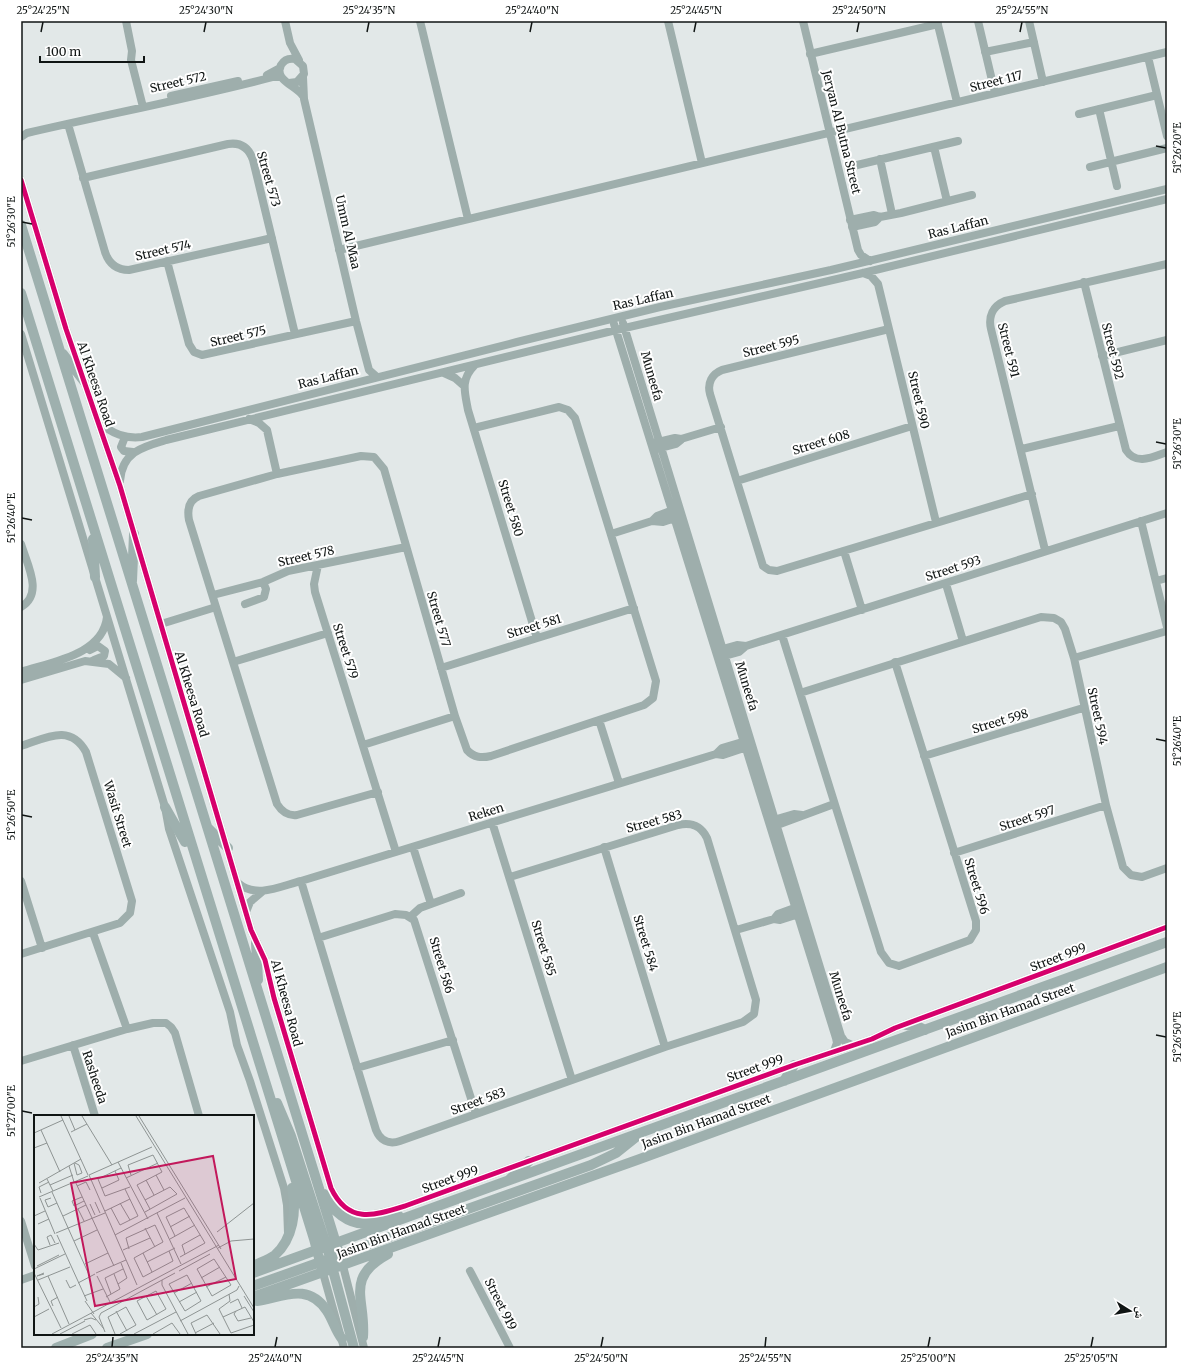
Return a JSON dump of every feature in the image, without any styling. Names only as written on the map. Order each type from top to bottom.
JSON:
[{"type":"main road","name":"Al Kheesa Road","points":[[21,225],[132,589],[258,994],[291,1094],[316,1183],[329,1258]]},
{"type":"main road","name":"Al Kheesa Road","points":[[21,293],[291,1166],[329,1258]]},
{"type":"main road","points":[[58,348],[87,386]]},
{"type":"main road","points":[[92,523],[95,577]]},
{"type":"main road","points":[[132,589],[134,534]]},
{"type":"main road","points":[[165,807],[194,855]]},
{"type":"main road","points":[[206,827],[228,848]]},
{"type":"main road","name":"Jasim Bin Hamad Street","points":[[254,1296],[411,1216],[1167,942]]},
{"type":"main road","points":[[256,943],[258,994]]},
{"type":"main road","name":"Jasim Bin Hamad Street","points":[[254,1273],[329,1258],[343,1266],[1167,967]]},
{"type":"main road","points":[[906,1025],[917,1026],[925,1030]]},
{"type":"main road","points":[[784,1081],[794,1064]]},
{"type":"main road","points":[[263,1076],[291,1136],[329,1258],[354,1348]]},
{"type":"main road","points":[[254,1286],[591,1165],[616,1153],[629,1144],[639,1134]]},
{"type":"main road","points":[[505,1183],[528,1161]]},
{"type":"main road","points":[[254,1265],[275,1254],[283,1245],[288,1235],[294,1210],[290,1176],[291,1166]]},
{"type":"main road","points":[[316,1183],[322,1188],[333,1208],[354,1222],[365,1224],[393,1216],[411,1216]]},
{"type":"main road","points":[[362,1337],[363,1325],[359,1298],[362,1279],[372,1265],[403,1244]]},
{"type":"main road","points":[[254,1301],[293,1292],[309,1296],[324,1306],[343,1343]]},
{"type":"main road","points":[[56,1348],[89,1335]]},
{"type":"main road","points":[[107,1348],[143,1335]]},
{"type":"street","points":[[126,21],[132,51],[136,57],[145,104]]},
{"type":"street","points":[[285,21],[290,43],[304,66],[303,77],[297,82],[290,83],[281,77],[280,68],[286,60],[290,43]]},
{"type":"street","points":[[420,21],[468,219]]},
{"type":"street","points":[[668,21],[702,163]]},
{"type":"street","name":"Jeryan Al Butna Street","points":[[803,21],[858,250]]},
{"type":"street","points":[[978,21],[995,93]]},
{"type":"street","points":[[1029,21],[1043,82]]},
{"type":"street","points":[[810,54],[938,22],[957,102]]},
{"type":"street","points":[[985,52],[1034,42]]},
{"type":"street","name":"Street 117","points":[[339,250],[1167,52]]},
{"type":"street","points":[[1148,57],[1167,136]]},
{"type":"street","points":[[286,60],[299,60]]},
{"type":"street","name":"Street 572","points":[[23,134],[68,124],[88,116],[269,74],[280,68]]},
{"type":"street","name":"Street 572","points":[[145,104],[211,93],[274,77],[281,77]]},
{"type":"street","name":"Umm Al Maa","points":[[303,77],[304,99],[356,321],[370,370],[377,377]]},
{"type":"street","name":"Umm Al Maa","points":[[290,83],[298,89],[304,99]]},
{"type":"street","points":[[1079,114],[1157,95]]},
{"type":"street","points":[[1099,109],[1117,186]]},
{"type":"street","name":"Street 574","points":[[68,124],[105,252],[110,262],[118,268],[129,270],[272,238]]},
{"type":"street","points":[[853,166],[958,141]]},
{"type":"street","name":"Street 573","points":[[83,178],[228,144],[239,144],[248,150],[253,160],[295,334]]},
{"type":"street","points":[[934,147],[947,202]]},
{"type":"street","points":[[1090,167],[1167,148]]},
{"type":"street","points":[[880,159],[892,214]]},
{"type":"street","name":"Al Kheesa Road","points":[[21,180],[66,329],[87,386],[120,486],[246,912],[256,943],[265,960],[274,998],[331,1188],[336,1198],[347,1210]]},
{"type":"street","name":"Ras Laffan","points":[[125,437],[142,436],[613,319],[870,261],[1167,189]]},
{"type":"street","points":[[851,224],[875,222],[880,217],[972,195]]},
{"type":"street","name":"Ras Laffan","points":[[133,452],[155,443],[249,419],[474,366],[624,328],[864,273],[1167,199]]},
{"type":"street","points":[[858,250],[861,255],[870,261]]},
{"type":"street","points":[[852,264],[858,250]]},
{"type":"street","name":"Street 575","points":[[167,261],[188,340],[194,352],[207,355],[356,321]]},
{"type":"street","name":"Street 591","points":[[1046,550],[991,328],[991,314],[996,306],[1005,301],[1167,264]]},
{"type":"street","points":[[864,273],[871,276],[878,284],[882,274],[889,267]]},
{"type":"street","points":[[831,270],[834,280]]},
{"type":"street","name":"Street 592","points":[[1084,282],[1126,450],[1134,458],[1142,459],[1167,452]]},
{"type":"street","name":"Street 590","points":[[878,284],[936,522]]},
{"type":"street","name":"Muneefa","points":[[622,317],[624,328],[637,362],[674,514],[721,653]]},
{"type":"street","name":"Muneefa","points":[[613,319],[657,446],[799,910],[841,1036],[845,1042],[852,1045]]},
{"type":"street","name":"Street 595","points":[[889,329],[719,371],[711,379],[709,386],[759,559],[766,568],[777,571],[1032,494]]},
{"type":"street","points":[[21,334],[127,679],[165,807],[169,829],[230,1012],[237,1045],[284,1188],[288,1235]]},
{"type":"street","points":[[1102,356],[1167,340]]},
{"type":"street","points":[[443,373],[455,378],[463,385],[466,376],[474,366]]},
{"type":"street","points":[[362,381],[370,370]]},
{"type":"street","name":"Street 580","points":[[463,385],[474,428],[537,638]]},
{"type":"street","name":"Street 577","points":[[378,792],[297,815],[286,814],[277,804],[188,516],[190,502],[199,496],[277,474],[360,456],[374,457],[384,469],[441,668],[467,750],[470,754],[480,758],[491,756],[644,705],[653,698],[656,682],[577,422],[568,410],[559,407],[474,428]]},
{"type":"street","points":[[277,474],[267,430],[270,422],[279,412]]},
{"type":"street","points":[[249,419],[258,423],[267,430]]},
{"type":"street","points":[[98,420],[111,431],[125,437],[121,447],[124,451],[133,452],[122,469],[120,486]]},
{"type":"street","name":"Street 608","points":[[737,481],[912,426]]},
{"type":"street","points":[[1022,449],[1119,426]]},
{"type":"street","points":[[657,446],[675,438],[681,439],[721,427]]},
{"type":"street","name":"Street 593","points":[[721,653],[737,645],[746,646],[782,635],[946,584],[1046,550],[1167,513]]},
{"type":"street","points":[[611,534],[652,521],[657,516],[674,514]]},
{"type":"street","points":[[1141,521],[1167,627]]},
{"type":"street","points":[[21,544],[33,590],[30,600],[21,607]]},
{"type":"street","name":"Street 578","points":[[213,595],[263,582],[288,571],[406,547]]},
{"type":"street","points":[[844,550],[862,610]]},
{"type":"street","name":"Street 579","points":[[318,565],[314,588],[396,852]]},
{"type":"street","points":[[1156,581],[1167,578]]},
{"type":"street","points":[[245,604],[264,597],[266,589],[263,582]]},
{"type":"street","points":[[946,584],[963,641]]},
{"type":"street","points":[[161,624],[216,607]]},
{"type":"street","name":"Street 581","points":[[441,668],[634,608]]},
{"type":"street","points":[[80,652],[90,647],[99,638],[106,624],[107,614]]},
{"type":"street","name":"Street 594","points":[[800,693],[1041,617],[1050,617],[1058,620],[1063,625],[1074,658],[1083,708],[1121,862],[1126,872],[1131,875],[1142,877],[1167,868]]},
{"type":"street","points":[[1074,658],[1167,631]]},
{"type":"street","points":[[233,662],[328,633]]},
{"type":"street","name":"Street 596","points":[[782,635],[881,952],[886,960],[894,965],[903,965],[965,942],[975,934],[976,921],[895,662]]},
{"type":"street","points":[[21,672],[98,646],[105,651],[102,658],[85,661],[21,680]]},
{"type":"street","points":[[85,661],[108,664],[127,679]]},
{"type":"street","name":"Street 598","points":[[924,756],[1083,708]]},
{"type":"street","points":[[363,745],[456,716]]},
{"type":"street","points":[[599,720],[619,783]]},
{"type":"street","name":"Wasit Street","points":[[21,746],[63,734],[78,740],[86,752],[132,901],[130,913],[126,919],[120,923],[93,933],[21,954]]},
{"type":"street","name":"Reken","points":[[238,884],[252,891],[263,891],[301,881],[716,754],[722,748],[748,743]]},
{"type":"street","points":[[772,824],[796,813],[802,815],[834,804]]},
{"type":"street","name":"Street 597","points":[[954,853],[1106,805]]},
{"type":"street","name":"Street 585","points":[[492,822],[572,1080]]},
{"type":"street","name":"Street 583","points":[[301,881],[376,1130],[381,1138],[390,1143],[400,1141],[666,1047],[743,1022],[754,1014],[756,1000],[736,930],[707,838],[698,826],[683,824],[510,877]]},
{"type":"street","points":[[413,846],[431,904]]},
{"type":"street","name":"Street 584","points":[[604,847],[666,1047]]},
{"type":"street","points":[[21,881],[42,948]]},
{"type":"street","name":"Reken","points":[[246,912],[250,902],[263,891]]},
{"type":"street","points":[[318,938],[395,914],[403,914],[410,917],[417,910],[461,893]]},
{"type":"street","points":[[736,930],[774,919],[778,914],[799,910]]},
{"type":"street","name":"Muneefa","points":[[799,910],[836,1040],[834,1051]]},
{"type":"street","name":"Street 586","points":[[410,917],[416,924],[476,1114]]},
{"type":"street","name":"Street 999","points":[[347,1210],[365,1215],[381,1214],[794,1064],[852,1045],[1167,928]]},
{"type":"street","points":[[93,933],[127,1029]]},
{"type":"street","points":[[21,1061],[127,1029],[161,1022],[169,1025],[173,1029],[199,1115]]},
{"type":"street","points":[[357,1068],[453,1040]]},
{"type":"street","name":"Rasheeda","points":[[73,1045],[95,1115]]},
{"type":"street","points":[[21,1221],[34,1263]]},
{"type":"street","name":"Al Kheesa Road","points":[[329,1258],[343,1343]]},
{"type":"street","points":[[343,1266],[364,1348]]},
{"type":"street","name":"Street 919","points":[[470,1271],[510,1348]]},
{"type":"street","points":[[21,1280],[34,1275]]},
{"type":"cycle path","points":[[21,180],[66,329],[120,486],[251,930],[265,960],[274,998],[331,1188],[338,1200],[345,1207],[353,1212],[372,1214],[405,1206],[794,1065],[872,1039],[895,1028],[1167,927]]}]
